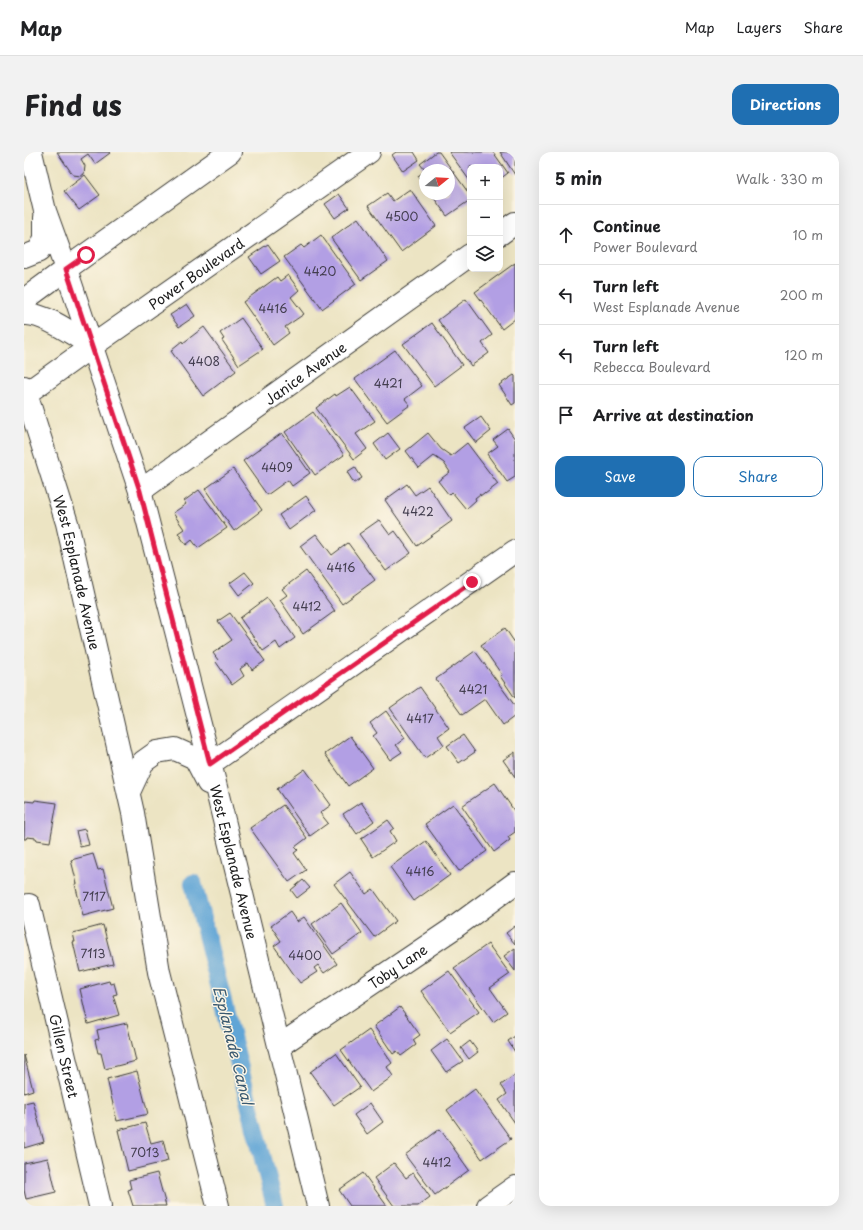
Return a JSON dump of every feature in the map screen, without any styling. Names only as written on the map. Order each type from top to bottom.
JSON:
[{"type":"main road","name":"West Esplanade Avenue","points":[[31,152],[45,211],[66,269],[140,491],[221,807],[318,1206]]},
{"type":"main road","points":[[24,300],[230,152]]},
{"type":"main road","points":[[338,174],[349,152]]},
{"type":"main road","name":"Power Boulevard","points":[[25,392],[369,152]]},
{"type":"main road","points":[[24,258],[39,252],[44,238],[45,211]]},
{"type":"main road","points":[[503,232],[515,223]]},
{"type":"main road","name":"Janice Avenue","points":[[140,491],[467,257]]},
{"type":"main road","points":[[24,314],[31,313],[59,326],[92,346]]},
{"type":"main road","name":"West Esplanade Avenue","points":[[25,392],[67,523],[134,813],[159,972],[218,1206]]},
{"type":"main road","points":[[210,764],[515,551]]},
{"type":"main road","points":[[129,792],[143,762],[157,752],[175,750],[195,758],[221,807]]},
{"type":"main road","name":"Toby Lane","points":[[279,1046],[450,930],[515,883]]},
{"type":"main road","name":"Gillen Street","points":[[29,905],[100,1206]]},
{"type":"main road","points":[[488,1206],[515,1187]]},
{"type":"building","points":[[57,152],[110,153],[95,164],[88,154],[81,159],[85,166],[84,174],[81,176],[73,175]]},
{"type":"building","points":[[396,152],[414,152],[419,160],[403,171],[392,155]]},
{"type":"building","points":[[436,152],[439,152],[448,164],[420,164]]},
{"type":"building","points":[[449,152],[493,152],[502,164],[467,164],[467,177]]},
{"type":"building","points":[[500,152],[515,152],[515,175]]},
{"type":"building","points":[[503,166],[508,173],[503,177]]},
{"type":"building","points":[[455,174],[467,191],[467,202],[447,216],[435,200],[455,200]]},
{"type":"building","points":[[85,175],[100,195],[79,210],[64,191]]},
{"type":"building","points":[[410,189],[436,226],[401,252],[368,206],[387,193],[393,201]]},
{"type":"building","points":[[339,194],[349,208],[335,218],[325,204]]},
{"type":"building","points":[[358,218],[388,261],[361,280],[331,238]]},
{"type":"building","points":[[321,235],[356,284],[322,309],[284,257],[301,245],[304,248]]},
{"type":"building","points":[[268,244],[280,261],[261,274],[249,257]]},
{"type":"building","points":[[515,263],[515,319],[502,329],[475,292]]},
{"type":"building","points":[[288,275],[299,290],[291,297],[304,314],[285,327],[289,333],[273,345],[243,302],[277,277],[280,281]]},
{"type":"building","points":[[466,299],[492,335],[482,343],[489,353],[471,366],[438,320]]},
{"type":"building","points":[[187,304],[195,316],[179,327],[170,315]]},
{"type":"building","points":[[241,318],[263,349],[239,365],[222,340],[224,339],[220,333]]},
{"type":"building","points":[[432,323],[462,365],[434,386],[403,344]]},
{"type":"building","points":[[204,327],[236,371],[203,396],[171,351],[182,341],[183,343]]},
{"type":"building","points":[[395,350],[422,386],[405,399],[410,405],[387,422],[355,379]]},
{"type":"building","points":[[514,375],[515,403],[512,405],[499,385]]},
{"type":"building","points":[[350,387],[375,421],[356,434],[367,449],[354,459],[316,408],[335,394],[336,396]]},
{"type":"building","points":[[313,412],[344,455],[315,475],[285,432]]},
{"type":"building","points":[[481,417],[491,431],[476,443],[465,428]]},
{"type":"building","points":[[508,429],[515,439],[515,477],[507,482],[487,454],[498,446],[493,440]]},
{"type":"building","points":[[282,433],[310,473],[292,486],[288,480],[267,495],[243,461]]},
{"type":"building","points":[[388,433],[400,449],[385,460],[374,444]]},
{"type":"building","points":[[428,433],[441,449],[451,456],[467,443],[498,484],[485,494],[484,493],[480,496],[480,494],[466,509],[452,492],[449,495],[438,481],[450,472],[444,463],[434,456],[419,468],[406,451]]},
{"type":"building","points":[[355,467],[362,478],[354,483],[347,472]]},
{"type":"building","points":[[233,469],[262,510],[234,531],[205,489]]},
{"type":"building","points":[[407,484],[415,495],[428,486],[452,521],[417,546],[385,500]]},
{"type":"building","points":[[199,490],[227,528],[198,548],[192,540],[186,545],[178,533],[184,529],[173,513],[186,504],[184,501]]},
{"type":"building","points":[[306,496],[316,510],[289,530],[279,515]]},
{"type":"building","points":[[379,520],[390,535],[395,531],[411,553],[386,571],[359,534]]},
{"type":"building","points":[[316,534],[332,555],[348,543],[375,580],[342,604],[300,546]]},
{"type":"building","points":[[306,571],[335,611],[303,634],[280,600],[287,595],[282,589]]},
{"type":"building","points":[[245,572],[254,583],[239,595],[230,583]]},
{"type":"building","points":[[267,598],[295,638],[280,649],[276,642],[263,651],[240,618]]},
{"type":"building","points":[[230,613],[265,661],[252,670],[248,663],[240,669],[244,676],[232,685],[216,662],[218,660],[213,653],[232,640],[218,621]]},
{"type":"building","points":[[505,628],[515,643],[515,698],[500,676],[502,675],[481,645]]},
{"type":"building","points":[[475,651],[515,706],[515,716],[503,725],[485,699],[462,715],[436,679]]},
{"type":"building","points":[[420,687],[449,728],[438,736],[444,745],[425,758],[390,708]]},
{"type":"building","points":[[386,711],[405,738],[396,745],[402,752],[390,760],[373,736],[377,733],[370,723]]},
{"type":"building","points":[[463,735],[475,752],[459,763],[447,746]]},
{"type":"building","points":[[350,736],[373,768],[348,786],[325,754]]},
{"type":"building","points":[[515,752],[515,777],[503,760]]},
{"type":"building","points":[[305,769],[331,805],[320,813],[328,823],[310,836],[277,789]]},
{"type":"building","points":[[495,783],[515,812],[515,832],[508,837],[510,840],[494,852],[462,806]]},
{"type":"building","points":[[35,800],[57,803],[50,842],[37,840],[36,838],[27,837],[24,839],[25,801],[34,802]]},
{"type":"building","points":[[361,802],[374,821],[357,834],[343,814]]},
{"type":"building","points":[[453,804],[487,851],[459,871],[425,824]]},
{"type":"building","points":[[283,805],[307,838],[295,847],[298,850],[294,853],[306,870],[289,882],[250,828]]},
{"type":"building","points":[[388,820],[394,828],[390,831],[396,841],[373,857],[361,839]]},
{"type":"building","points":[[85,829],[89,845],[80,847],[76,831]]},
{"type":"building","points":[[426,841],[450,875],[414,901],[390,867]]},
{"type":"building","points":[[93,854],[98,870],[103,869],[113,908],[83,916],[71,860]]},
{"type":"building","points":[[350,872],[366,894],[373,889],[396,921],[374,937],[334,884]]},
{"type":"building","points":[[303,880],[310,888],[297,898],[291,890]]},
{"type":"building","points":[[341,903],[362,933],[333,954],[312,924]]},
{"type":"building","points":[[290,912],[297,922],[304,917],[337,964],[324,973],[318,965],[314,968],[317,972],[300,983],[274,946],[281,941],[271,926]]},
{"type":"building","points":[[103,925],[113,964],[80,972],[73,942],[75,942],[73,933]]},
{"type":"building","points":[[515,926],[515,944],[506,933]]},
{"type":"building","points":[[488,944],[510,974],[490,988],[507,1012],[493,1022],[454,968]]},
{"type":"building","points":[[515,948],[515,971],[504,956]]},
{"type":"building","points":[[449,971],[479,1012],[450,1032],[421,991]]},
{"type":"building","points":[[109,981],[110,984],[114,983],[117,994],[113,995],[119,1015],[88,1024],[80,989]]},
{"type":"building","points":[[400,1007],[420,1035],[413,1040],[416,1045],[401,1056],[397,1051],[393,1054],[374,1026]]},
{"type":"building","points":[[127,1023],[136,1061],[105,1069],[101,1053],[98,1053],[95,1040],[99,1039],[97,1030]]},
{"type":"building","points":[[369,1030],[392,1063],[387,1067],[393,1076],[371,1092],[341,1050]]},
{"type":"building","points":[[515,1036],[515,1052],[508,1041]]},
{"type":"building","points":[[447,1039],[463,1061],[446,1072],[431,1051]]},
{"type":"building","points":[[470,1041],[478,1052],[469,1059],[461,1048]]},
{"type":"building","points":[[336,1053],[360,1087],[334,1105],[310,1072]]},
{"type":"building","points":[[24,1055],[33,1090],[24,1093]]},
{"type":"building","points":[[137,1071],[148,1114],[117,1121],[107,1079]]},
{"type":"building","points":[[515,1075],[515,1123],[499,1100],[507,1094],[501,1085]]},
{"type":"building","points":[[475,1089],[511,1139],[482,1159],[447,1110]]},
{"type":"building","points":[[33,1101],[44,1142],[24,1148],[24,1103]]},
{"type":"building","points":[[370,1103],[383,1122],[367,1134],[354,1115]]},
{"type":"building","points":[[145,1123],[151,1143],[163,1140],[168,1161],[128,1171],[118,1130]]},
{"type":"building","points":[[440,1129],[469,1170],[435,1195],[405,1155]]},
{"type":"building","points":[[48,1158],[56,1192],[26,1199],[24,1190],[24,1163]]},
{"type":"building","points":[[394,1163],[406,1178],[413,1173],[430,1197],[418,1206],[394,1206],[374,1178]]},
{"type":"building","points":[[157,1173],[166,1206],[133,1206],[128,1190],[131,1189],[129,1180]]},
{"type":"building","points":[[363,1173],[387,1206],[350,1206],[339,1190]]},
{"type":"waterway","name":"Esplanade Canal","points":[[193,883],[275,1206]]},
{"type":"route","points":[[86,255],[66,269],[140,491],[210,764],[472,582]]}]
